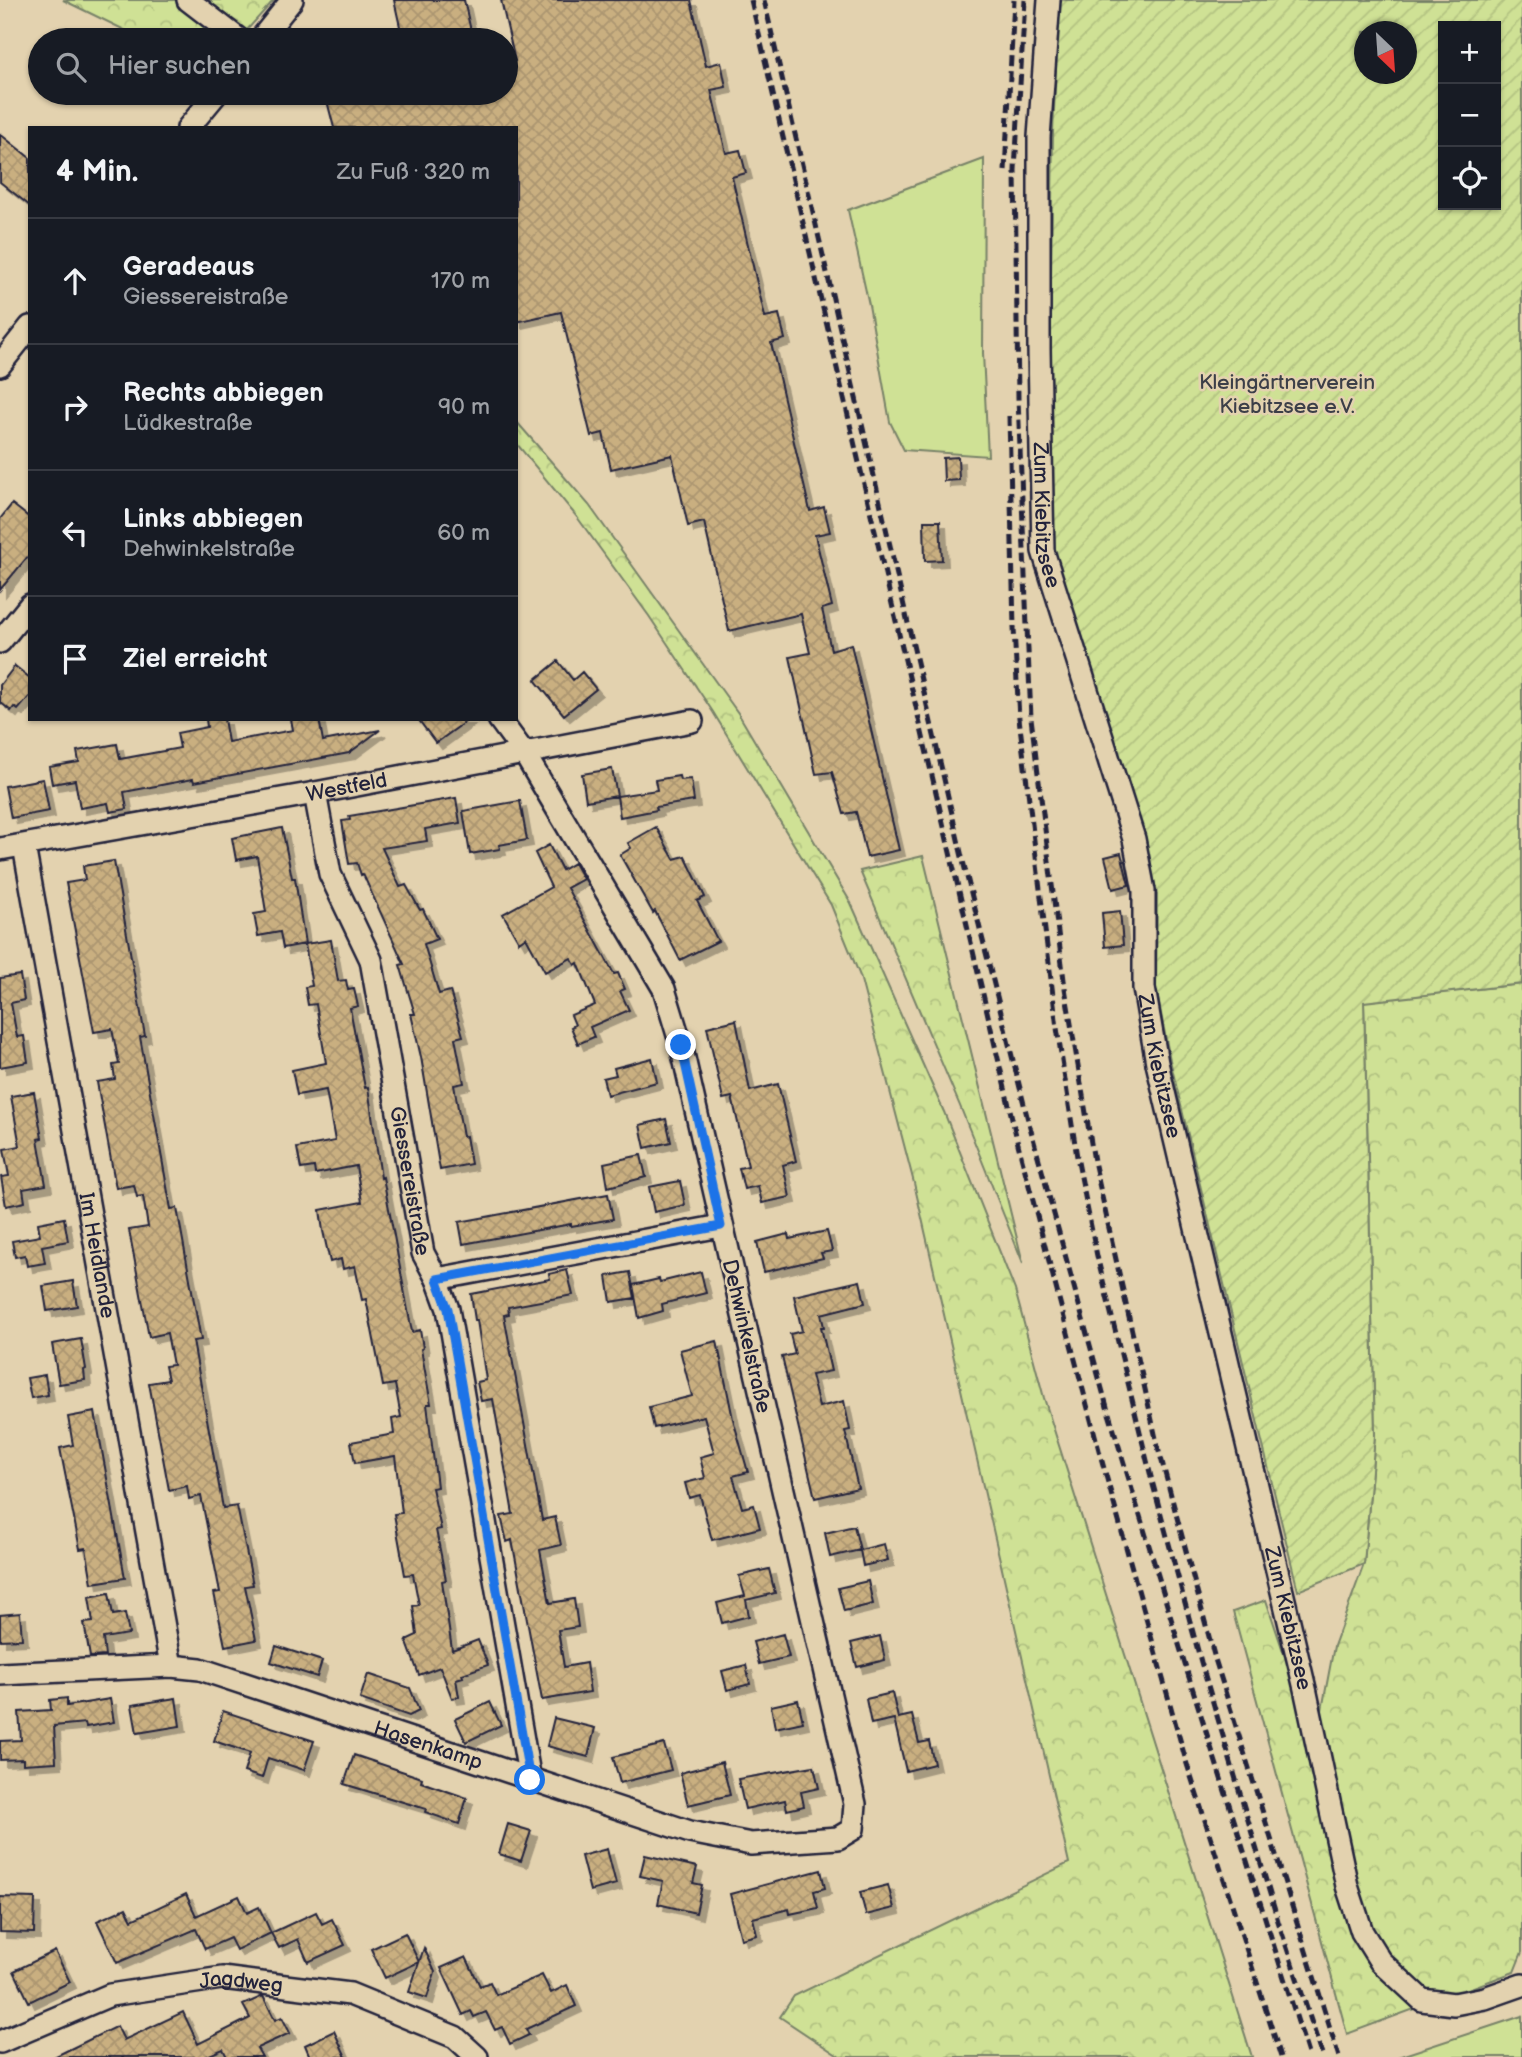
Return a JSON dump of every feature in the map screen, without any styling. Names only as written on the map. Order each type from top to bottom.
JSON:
[{"type":"street","points":[[188,0],[224,28]]},
{"type":"street","points":[[270,28],[292,0]]},
{"type":"street","name":"Zum Kiebitzsee","points":[[1049,0],[1040,136],[1042,551],[1134,839],[1144,891],[1144,988],[1157,1063],[1306,1693],[1347,1886],[1362,1932],[1380,1961],[1422,2000],[1454,2004],[1485,1998],[1522,1985]]},
{"type":"street","points":[[190,126],[207,105]]},
{"type":"street","points":[[0,365],[8,338],[28,328]]},
{"type":"street","points":[[0,642],[28,607]]},
{"type":"street","name":"Dehwinkelstraße","points":[[500,721],[524,753],[664,989],[681,1045],[855,1804],[853,1829]]},
{"type":"street","name":"Westfeld","points":[[0,849],[315,793],[692,721]]},
{"type":"street","name":"Giessereistraße","points":[[315,793],[330,874],[371,960],[423,1253],[437,1279],[448,1309],[530,1780]]},
{"type":"street","name":"Im Heidlande","points":[[24,846],[171,1665]]},
{"type":"street","points":[[437,1279],[721,1226]]},
{"type":"street","name":"Hasenkamp","points":[[0,1674],[171,1665],[200,1669],[690,1832],[751,1844],[838,1838],[853,1829]]},
{"type":"street","name":"Jagdweg","points":[[0,2042],[110,1995],[222,1978],[350,1994],[454,2038],[477,2057]]},
{"type":"green space","points":[[63,0],[274,0],[249,28],[120,28]]},
{"type":"green space","name":"Kleingärtnerverein Kiebitzsee e.V.","points":[[1059,0],[1522,0],[1522,984],[1364,1002],[1375,1435],[1364,1564],[1298,1591],[1170,1060],[1156,988],[1157,894],[1144,834],[1053,546],[1050,347],[1053,132]]},
{"type":"green space","points":[[984,159],[983,353],[988,456],[904,450],[890,422],[869,305],[848,210]]},
{"type":"green space","points":[[518,423],[589,505],[738,713],[851,903],[944,1112],[1015,1290],[1044,1398],[1252,2057],[840,2057],[780,2017],[794,1996],[1069,1863],[914,1183],[860,976],[831,905],[713,712],[649,616],[577,517],[518,445]]},
{"type":"green space","points":[[923,856],[1023,1263],[960,1106],[860,871]]},
{"type":"green space","points":[[1522,984],[1522,1952],[1514,1972],[1347,2034],[1233,1612],[1266,1600],[1315,1747],[1334,1646],[1364,1564],[1375,1435],[1364,1001]]},
{"type":"green space","points":[[1522,2016],[1522,2057],[1398,2057]]},
{"type":"building","points":[[394,0],[464,0],[470,28],[400,28]]},
{"type":"building","points":[[501,0],[691,0],[706,66],[721,62],[726,87],[711,90],[726,153],[740,150],[746,173],[732,177],[765,317],[779,314],[785,339],[771,343],[810,511],[824,507],[830,532],[815,535],[832,606],[822,609],[831,650],[851,644],[899,850],[867,857],[856,812],[844,814],[832,772],[816,774],[790,657],[810,653],[801,614],[729,631],[704,522],[688,526],[672,455],[611,469],[603,433],[591,436],[561,312],[518,322],[518,126],[333,126],[328,105],[518,105],[518,28],[507,28]]},
{"type":"building","points":[[0,134],[28,156],[28,204],[0,182]]},
{"type":"building","points":[[958,457],[959,480],[944,481],[943,458]]},
{"type":"building","points":[[12,504],[28,516],[28,556],[0,590],[0,519]]},
{"type":"building","points":[[924,521],[940,521],[942,560],[925,561]]},
{"type":"building","points":[[558,661],[573,680],[582,672],[596,689],[564,715],[535,680]]},
{"type":"building","points":[[15,666],[28,676],[28,698],[18,710],[14,707],[11,711],[0,702],[0,685]]},
{"type":"building","points":[[206,721],[224,721],[228,742],[293,730],[291,721],[319,721],[323,741],[380,730],[349,753],[194,782],[193,779],[124,792],[127,809],[110,812],[108,803],[80,808],[75,780],[52,784],[49,767],[79,762],[77,751],[117,744],[120,759],[180,748],[177,733],[207,727]]},
{"type":"building","points":[[420,721],[466,721],[436,743]]},
{"type":"building","points":[[612,769],[617,796],[586,801],[582,774]]},
{"type":"building","points":[[679,776],[680,780],[691,779],[694,801],[656,807],[657,810],[620,817],[617,796],[657,790],[655,780]]},
{"type":"building","points":[[43,779],[49,811],[11,818],[5,786]]},
{"type":"building","points":[[456,798],[460,823],[425,829],[427,841],[382,848],[400,887],[406,885],[420,910],[423,909],[437,939],[424,944],[439,994],[450,991],[463,1036],[455,1038],[464,1083],[454,1085],[463,1137],[466,1136],[471,1164],[440,1170],[411,1014],[415,1014],[400,965],[404,964],[357,863],[349,864],[342,821],[350,820],[349,816]]},
{"type":"building","points":[[520,801],[527,840],[499,845],[500,849],[470,854],[463,811]]},
{"type":"building","points":[[656,827],[674,859],[685,856],[705,897],[697,901],[718,941],[680,960],[655,911],[653,913],[620,855],[631,848],[628,843]]},
{"type":"building","points":[[282,828],[292,878],[295,878],[305,944],[283,948],[280,932],[258,936],[254,914],[266,912],[257,856],[236,860],[232,838]]},
{"type":"building","points":[[549,845],[562,870],[574,863],[583,879],[567,888],[614,974],[618,973],[625,989],[620,991],[629,1010],[590,1027],[594,1037],[578,1044],[571,1027],[575,1025],[571,1015],[595,1005],[578,963],[575,965],[571,958],[545,972],[526,937],[519,942],[503,914],[551,887],[535,853]]},
{"type":"building","points":[[1121,853],[1129,885],[1113,889],[1105,857]]},
{"type":"building","points":[[114,861],[145,1036],[140,1037],[171,1209],[177,1208],[201,1340],[193,1341],[223,1508],[237,1506],[253,1585],[245,1586],[256,1640],[225,1646],[214,1593],[220,1592],[201,1496],[189,1499],[187,1486],[169,1490],[149,1383],[168,1380],[165,1366],[173,1365],[167,1333],[149,1337],[129,1230],[148,1227],[143,1196],[137,1197],[134,1185],[116,1188],[97,1082],[115,1079],[113,1065],[119,1064],[112,1029],[94,1032],[66,883],[85,880],[83,866]]},
{"type":"building","points":[[1120,911],[1123,945],[1105,947],[1102,913]]},
{"type":"building","points":[[331,940],[338,981],[346,980],[348,990],[354,989],[358,1006],[350,1008],[365,1088],[368,1087],[381,1178],[383,1177],[412,1332],[420,1330],[431,1404],[427,1404],[437,1487],[432,1488],[441,1529],[436,1530],[446,1580],[442,1581],[452,1650],[478,1640],[488,1665],[462,1674],[463,1677],[456,1679],[459,1697],[452,1698],[440,1667],[419,1675],[406,1640],[417,1635],[413,1606],[419,1605],[413,1574],[405,1575],[394,1514],[402,1513],[395,1456],[355,1463],[351,1442],[394,1434],[392,1419],[401,1417],[395,1384],[383,1386],[366,1299],[362,1300],[355,1266],[343,1269],[341,1259],[330,1262],[323,1231],[320,1210],[362,1202],[356,1166],[315,1174],[314,1167],[301,1169],[297,1148],[335,1141],[326,1090],[297,1095],[292,1070],[326,1063],[316,1004],[308,1005],[305,987],[312,986],[305,944]]},
{"type":"building","points":[[20,975],[24,1000],[11,1003],[17,1037],[24,1036],[28,1062],[0,1067],[0,978]]},
{"type":"building","points":[[736,1020],[750,1091],[778,1084],[796,1161],[783,1165],[790,1197],[762,1203],[758,1186],[744,1189],[739,1168],[748,1166],[732,1097],[723,1099],[707,1027]]},
{"type":"building","points":[[652,1058],[657,1082],[607,1095],[603,1078],[616,1075],[614,1068]]},
{"type":"building","points":[[34,1092],[46,1185],[23,1189],[25,1202],[6,1206],[1,1177],[9,1176],[4,1149],[20,1146],[11,1096]]},
{"type":"building","points":[[666,1119],[671,1142],[645,1148],[640,1125]]},
{"type":"building","points":[[641,1155],[646,1177],[608,1187],[604,1163]]},
{"type":"building","points":[[680,1181],[685,1205],[654,1212],[649,1187]]},
{"type":"building","points":[[608,1194],[613,1219],[463,1244],[459,1222]]},
{"type":"building","points":[[64,1218],[68,1241],[42,1246],[45,1263],[27,1266],[25,1255],[15,1257],[12,1241],[40,1236],[38,1223]]},
{"type":"building","points":[[827,1231],[832,1251],[821,1253],[823,1258],[764,1272],[757,1242],[788,1234],[789,1239]]},
{"type":"building","points":[[567,1270],[573,1295],[508,1307],[509,1314],[504,1315],[542,1520],[555,1517],[561,1545],[540,1550],[550,1603],[574,1599],[578,1627],[558,1630],[564,1667],[586,1663],[590,1692],[542,1700],[512,1540],[507,1542],[501,1516],[513,1514],[493,1399],[481,1401],[477,1382],[486,1380],[471,1294],[550,1279],[549,1274]]},
{"type":"building","points":[[630,1272],[635,1298],[611,1302],[607,1276]]},
{"type":"building","points":[[701,1272],[706,1293],[662,1304],[663,1311],[639,1318],[633,1285],[659,1279],[660,1282]]},
{"type":"building","points":[[73,1281],[77,1306],[47,1311],[43,1286]]},
{"type":"building","points":[[860,1281],[865,1303],[821,1314],[824,1327],[821,1327],[831,1371],[811,1375],[819,1407],[844,1401],[850,1430],[845,1431],[858,1488],[815,1498],[782,1357],[795,1354],[790,1334],[802,1331],[794,1296]]},
{"type":"building","points":[[81,1339],[85,1380],[59,1384],[52,1344]]},
{"type":"building","points":[[717,1341],[733,1419],[748,1472],[733,1476],[742,1508],[754,1505],[760,1528],[712,1540],[700,1495],[689,1498],[685,1483],[705,1478],[700,1457],[714,1453],[704,1416],[654,1428],[649,1407],[692,1396],[680,1350]]},
{"type":"building","points":[[45,1375],[48,1395],[31,1398],[27,1378]]},
{"type":"building","points":[[95,1412],[125,1578],[92,1583],[86,1548],[80,1549],[60,1448],[73,1445],[68,1417]]},
{"type":"building","points":[[854,1526],[860,1550],[830,1557],[825,1533]]},
{"type":"building","points":[[884,1544],[888,1560],[863,1566],[860,1550]]},
{"type":"building","points":[[769,1569],[775,1593],[746,1600],[749,1616],[722,1623],[717,1603],[745,1596],[739,1576]]},
{"type":"building","points":[[868,1581],[873,1604],[844,1611],[838,1588]]},
{"type":"building","points":[[109,1593],[113,1615],[125,1613],[129,1634],[103,1638],[105,1656],[90,1657],[84,1623],[93,1622],[89,1597]]},
{"type":"building","points":[[20,1613],[22,1639],[0,1640],[0,1615]]},
{"type":"building","points":[[783,1634],[789,1657],[759,1664],[753,1642]]},
{"type":"building","points":[[880,1636],[885,1660],[857,1667],[851,1643]]},
{"type":"building","points":[[276,1646],[322,1661],[317,1677],[271,1662]]},
{"type":"building","points":[[746,1665],[750,1684],[727,1690],[722,1671]]},
{"type":"building","points":[[368,1674],[410,1688],[419,1711],[409,1716],[360,1699]]},
{"type":"building","points":[[892,1693],[898,1718],[912,1715],[919,1743],[929,1741],[934,1764],[906,1771],[894,1719],[871,1724],[866,1699]]},
{"type":"building","points":[[67,1698],[67,1706],[110,1699],[114,1722],[86,1727],[85,1723],[54,1726],[56,1762],[23,1764],[23,1759],[0,1760],[0,1741],[21,1740],[19,1712],[51,1710],[50,1700]]},
{"type":"building","points":[[176,1698],[180,1726],[137,1733],[132,1705]]},
{"type":"building","points":[[798,1700],[803,1722],[775,1728],[771,1706]]},
{"type":"building","points":[[490,1702],[501,1725],[466,1742],[455,1719]]},
{"type":"building","points":[[223,1711],[314,1741],[304,1770],[268,1758],[262,1778],[244,1772],[250,1753],[214,1741]]},
{"type":"building","points":[[554,1718],[595,1728],[588,1757],[547,1746]]},
{"type":"building","points":[[664,1744],[671,1770],[620,1783],[613,1757]]},
{"type":"building","points":[[354,1755],[422,1778],[421,1782],[467,1798],[459,1824],[425,1812],[426,1809],[344,1784]]},
{"type":"building","points":[[722,1762],[730,1795],[688,1805],[680,1773]]},
{"type":"building","points":[[814,1766],[819,1788],[801,1792],[804,1806],[787,1810],[785,1800],[745,1809],[738,1779]]},
{"type":"building","points":[[508,1824],[531,1831],[521,1861],[499,1854]]},
{"type":"building","points":[[607,1849],[616,1884],[590,1891],[581,1856]]},
{"type":"building","points":[[645,1855],[697,1867],[693,1883],[702,1885],[696,1913],[658,1904],[663,1881],[640,1876]]},
{"type":"building","points":[[821,1870],[825,1888],[814,1891],[818,1908],[790,1914],[789,1909],[753,1918],[757,1935],[741,1939],[730,1894]]},
{"type":"building","points":[[888,1885],[894,1908],[866,1915],[860,1892]]},
{"type":"building","points":[[186,1894],[196,1916],[239,1896],[247,1913],[259,1907],[271,1933],[236,1950],[230,1938],[205,1949],[196,1929],[117,1963],[97,1921],[126,1908],[132,1920]]},
{"type":"building","points":[[0,1897],[35,1898],[34,1933],[0,1932]]},
{"type":"building","points":[[316,1912],[322,1924],[332,1919],[345,1945],[308,1962],[298,1939],[279,1948],[271,1933]]},
{"type":"building","points":[[405,1933],[419,1962],[385,1978],[371,1949]]},
{"type":"building","points":[[424,1948],[435,1972],[427,1998],[409,1992]]},
{"type":"building","points":[[55,1951],[70,1982],[29,2002],[14,1971]]},
{"type":"building","points":[[466,1957],[480,1986],[490,1982],[496,1995],[542,1975],[551,1993],[567,1985],[576,2006],[526,2029],[529,2035],[510,2044],[502,2027],[495,2030],[486,2012],[474,2017],[471,2011],[463,2015],[441,1968]]},
{"type":"building","points":[[263,1996],[275,2020],[282,2017],[290,2033],[257,2048],[262,2057],[227,2057],[223,2049],[205,2057],[54,2057],[117,2026],[124,2040],[183,2012],[198,2044],[250,2018],[243,2005]]},
{"type":"building","points":[[334,2031],[346,2057],[310,2057],[305,2045]]},
{"type":"railway","points":[[751,0],[1018,1144],[1100,1454],[1186,1761],[1281,2057]]},
{"type":"railway","points":[[764,0],[962,857],[1027,1116],[1107,1407],[1309,2057]]},
{"type":"railway","points":[[1005,171],[1014,0]]},
{"type":"railway","points":[[1025,0],[1015,170],[1018,398],[1027,627],[1031,718],[1065,988],[1094,1161],[1157,1443],[1215,1659],[1339,2057]]},
{"type":"railway","points":[[1009,416],[1019,718],[1057,1028],[1077,1157],[1097,1256],[1152,1481],[1201,1662],[1278,1921],[1323,2057]]},
{"type":"route","points":[[530,1780],[448,1309],[437,1279],[721,1226],[681,1045]]}]
